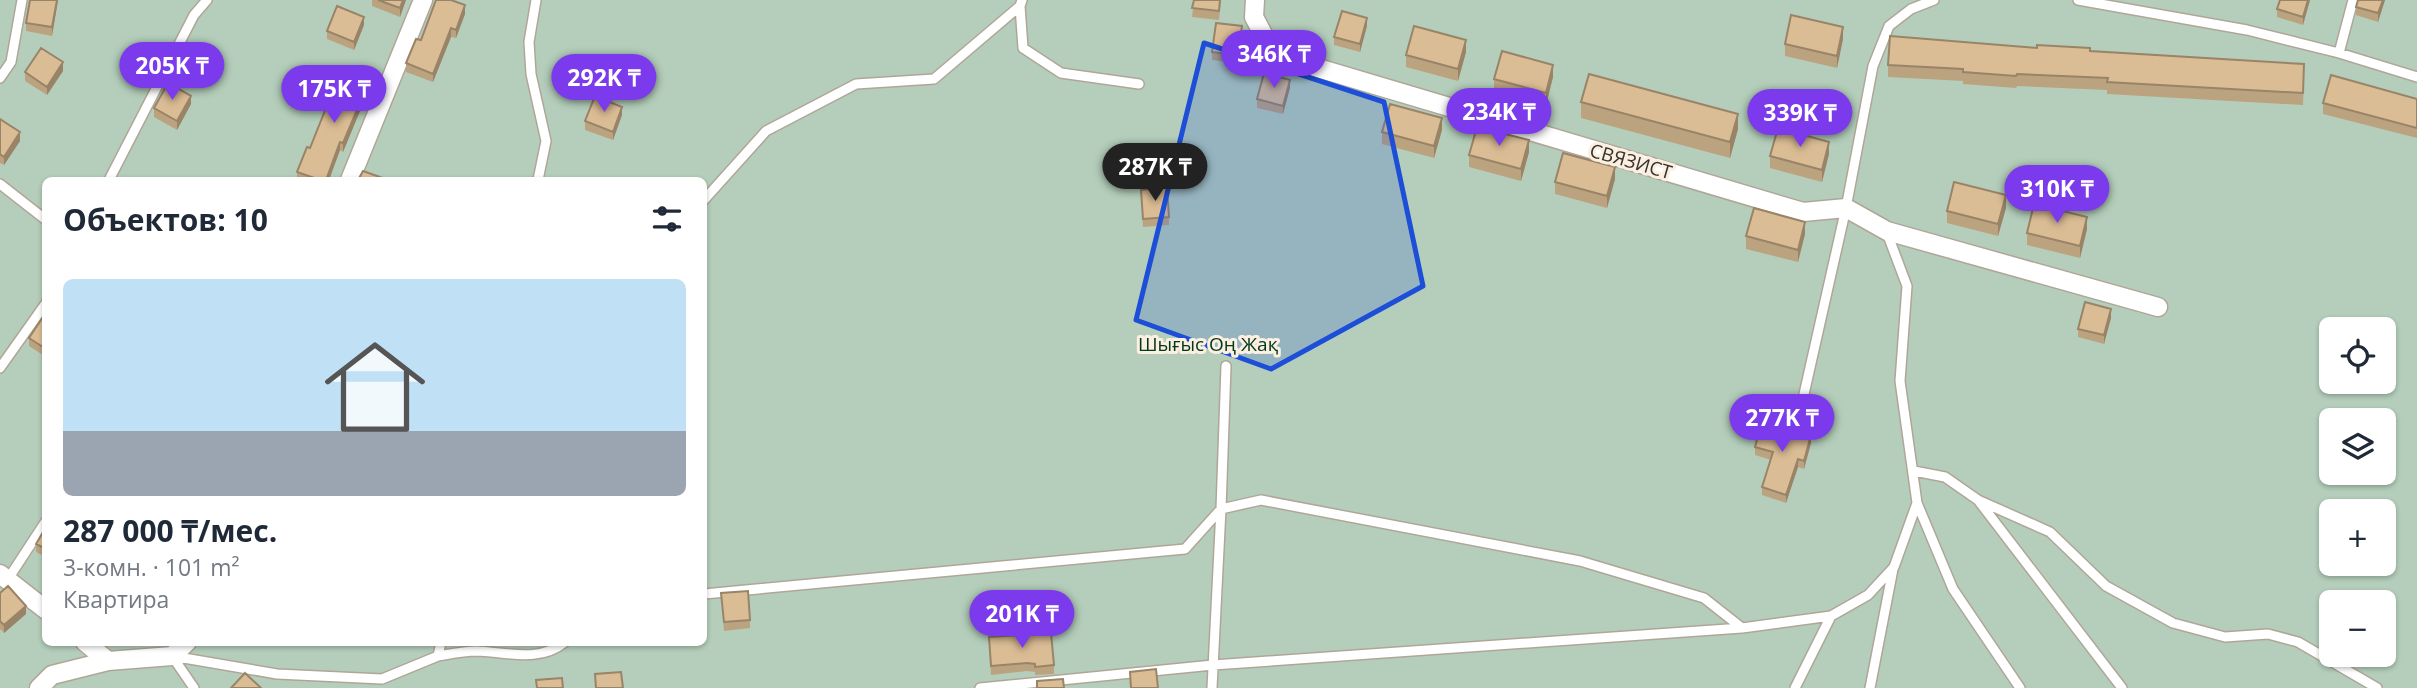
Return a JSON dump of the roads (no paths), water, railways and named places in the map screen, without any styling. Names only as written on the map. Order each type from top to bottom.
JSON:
[{"type":"street","points":[[351,177],[423,0]]},
{"type":"street","name":"СВЯЗИСТ","points":[[1255,0],[1254,17],[1274,55],[1803,212],[1846,208]]},
{"type":"street","points":[[1846,208],[1887,231],[2158,307]]},
{"type":"street","points":[[4,577],[42,607]]},
{"type":"street","points":[[90,646],[108,661]]},
{"type":"street","points":[[39,688],[52,675],[108,661],[172,656],[183,646]]},
{"type":"lane","points":[[0,78],[11,62],[22,0]]},
{"type":"lane","points":[[111,177],[194,15],[207,0]]},
{"type":"lane","points":[[537,0],[529,42],[531,74],[546,141],[539,177]]},
{"type":"lane","points":[[1802,403],[1846,208],[1873,66],[1889,26],[1911,9],[1934,0]]},
{"type":"lane","points":[[2078,0],[2247,30],[2339,53],[2417,77]]},
{"type":"lane","points":[[2339,53],[2353,0]]},
{"type":"lane","points":[[1021,3],[1023,48],[1062,73],[1139,84]]},
{"type":"lane","points":[[707,197],[766,131],[856,84],[934,79],[1021,3]]},
{"type":"lane","points":[[0,184],[42,216]]},
{"type":"lane","points":[[1887,231],[1907,286],[1900,382],[1917,503],[1953,589],[2020,688]]},
{"type":"lane","points":[[0,368],[42,309]]},
{"type":"lane","points":[[1212,688],[1226,366]]},
{"type":"lane","points":[[1914,471],[1945,477],[1978,500],[2050,532],[2106,586],[2173,623],[2225,636],[2268,634],[2298,642],[2377,688]]},
{"type":"lane","points":[[707,594],[1185,549],[1221,509],[1261,500],[1580,561],[1704,598],[1742,628]]},
{"type":"lane","points":[[1978,500],[2122,688]]},
{"type":"lane","points":[[1870,688],[1894,567],[1917,503]]},
{"type":"lane","points":[[4,577],[42,525]]},
{"type":"lane","points":[[981,688],[1213,665],[1742,628],[1831,616],[1868,595],[1894,567]]},
{"type":"lane","points":[[1795,688],[1831,616]]},
{"type":"lane","points":[[438,656],[440,646]]},
{"type":"lane","points":[[172,656],[276,674],[382,679],[438,656],[473,651],[536,656],[560,646]]},
{"type":"lane","points":[[172,656],[194,688]]},
{"type":"park label","name":"Шығыс Оң Жақ","points":[[1208,344]]}]
